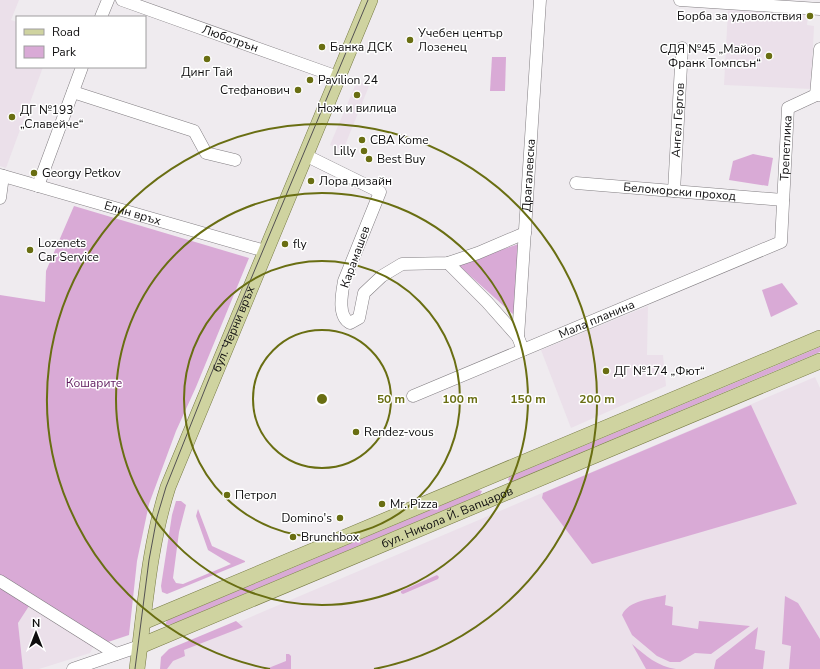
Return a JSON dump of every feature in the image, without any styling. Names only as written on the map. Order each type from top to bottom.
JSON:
[{"type":"main road","name":"бул. Черни връх","points":[[137,669],[151,561],[159,517],[168,487],[370,0]]},
{"type":"main road","name":"бул. Никола Й. Вапцаров","points":[[143,622],[820,338]]},
{"type":"main road","name":"бул. Никола Й. Вапцаров","points":[[140,646],[820,361]]},
{"type":"main road","points":[[492,476],[500,496]]},
{"type":"street","points":[[101,16],[108,0]]},
{"type":"street","name":"Люботрън","points":[[122,0],[338,77]]},
{"type":"street","name":"Драгалевска","points":[[523,350],[518,337],[540,0]]},
{"type":"street","points":[[680,0],[820,9]]},
{"type":"street","name":"Ангел Гергов","points":[[674,191],[682,48]]},
{"type":"street","name":"Трепетлика","points":[[781,242],[788,108],[818,95],[820,49]]},
{"type":"street","points":[[38,186],[82,68]]},
{"type":"street","points":[[73,92],[194,131],[206,153],[235,160]]},
{"type":"street","name":"Карамашев","points":[[305,155],[380,192],[344,281],[341,296],[343,315],[345,320],[350,323],[359,318],[364,293],[382,276],[402,264],[448,263],[478,253],[525,233]]},
{"type":"street","points":[[0,198],[2,176]]},
{"type":"street","name":"Елин връх","points":[[2,176],[265,251]]},
{"type":"street","name":"Беломорски проход","points":[[576,183],[783,200]]},
{"type":"street","name":"Мала планина","points":[[413,396],[781,242]]},
{"type":"street","points":[[448,263],[487,302],[518,337]]},
{"type":"street","points":[[0,581],[116,654]]},
{"type":"street","name":"бул. Никола Й. Вапцаров","points":[[73,669],[140,646]]},
{"type":"shaded area","name":"ДГ №193 „Славейче“","points":[[0,0],[19,0],[11,20],[16,22],[16,68],[43,68],[6,168],[0,166]]},
{"type":"shaded area","name":"СДЯ №45 „Майор Франк Томпсън“","points":[[728,10],[808,15],[807,25],[814,26],[811,89],[724,85]]},
{"type":"shaded area","points":[[357,81],[369,86],[343,150],[330,145]]},
{"type":"shaded area","name":"ДГ №174 „Фют“","points":[[648,306],[647,355],[663,355],[666,386],[571,428],[541,350]]},
{"type":"shaded area","points":[[815,377],[820,388],[820,669],[164,669],[166,653]]},
{"type":"shaded area","points":[[29,606],[93,647],[90,653],[39,669],[23,669],[18,623]]},
{"type":"green space","points":[[492,57],[506,57],[505,91],[490,91]]},
{"type":"green space","points":[[753,154],[773,158],[768,186],[729,180],[733,161]]},
{"type":"green space","name":"Кошарите","points":[[74,206],[249,258],[196,387],[176,431],[149,504],[137,561],[129,635],[93,647],[29,606],[18,623],[23,669],[0,669],[0,295],[45,302],[46,271]]},
{"type":"green space","points":[[522,243],[516,317],[457,264]]},
{"type":"green space","points":[[782,283],[798,304],[771,317],[762,290]]},
{"type":"green space","points":[[820,347],[820,352],[511,482],[508,480],[509,477]]},
{"type":"green space","points":[[751,405],[797,504],[592,564],[542,498],[543,493]]},
{"type":"green space","points":[[478,490],[482,491],[480,495],[175,623],[168,625],[166,624],[168,620]]},
{"type":"green space","points":[[176,501],[181,501],[186,505],[179,532],[173,578],[176,583],[183,584],[231,564],[208,550],[196,516],[198,509],[212,546],[245,562],[167,594],[162,592],[161,586],[172,515]]},
{"type":"green space","points":[[437,575],[439,577],[438,579],[403,594],[401,593],[401,591]]},
{"type":"green space","points":[[666,595],[665,605],[673,607],[672,625],[698,629],[699,621],[750,626],[711,654],[695,653],[680,662],[670,662],[657,656],[632,635],[622,615],[625,610],[635,603]]},
{"type":"green space","points":[[785,596],[798,603],[820,639],[820,669],[789,669],[791,646],[782,644]]},
{"type":"green space","points":[[236,621],[243,627],[184,650],[185,656],[173,661],[167,669],[160,669],[161,657],[169,649]]},
{"type":"green space","points":[[758,627],[755,649],[765,651],[763,669],[714,669],[716,660]]},
{"type":"green space","points":[[632,644],[663,666],[676,669],[646,669]]},
{"type":"green space","points":[[286,654],[291,656],[291,669],[266,669],[286,661]]},
{"type":"tram line","points":[[135,669],[149,560],[157,517],[166,487],[209,379],[368,0]]},
{"type":"place","name":"Борба за удоволствия","points":[[810,16]]},
{"type":"place","name":"Учебен център Лозенец","points":[[410,40]]},
{"type":"place","name":"Банка ДСК","points":[[322,47]]},
{"type":"place","name":"СДЯ №45 „Майор Франк Томпсън“","points":[[769,56]]},
{"type":"place","name":"Динг Тай","points":[[207,59]]},
{"type":"place","name":"Pavilion 24","points":[[310,80]]},
{"type":"place","name":"Стефанович","points":[[298,90]]},
{"type":"place","name":"Нож и вилица","points":[[357,95]]},
{"type":"place","name":"ДГ №193 „Славейче“","points":[[12,117]]},
{"type":"place","name":"CBA Kome","points":[[362,140]]},
{"type":"place","name":"Lilly","points":[[364,151]]},
{"type":"place","name":"Best Buy","points":[[369,159]]},
{"type":"place","name":"Georgy Petkov","points":[[34,173]]},
{"type":"place","name":"Лора дизайн","points":[[311,181]]},
{"type":"place","name":"fly","points":[[285,244]]},
{"type":"place","name":"Lozenets Car Service","points":[[30,250]]},
{"type":"place","name":"ДГ №174 „Фют“","points":[[606,371]]},
{"type":"place","name":"Rendez-vous","points":[[356,432]]},
{"type":"place","name":"Петрол","points":[[227,495]]},
{"type":"place","name":"Mr. Pizza","points":[[382,504]]},
{"type":"place","name":"Domino's","points":[[340,518]]},
{"type":"place","name":"Brunchbox","points":[[293,537]]}]
